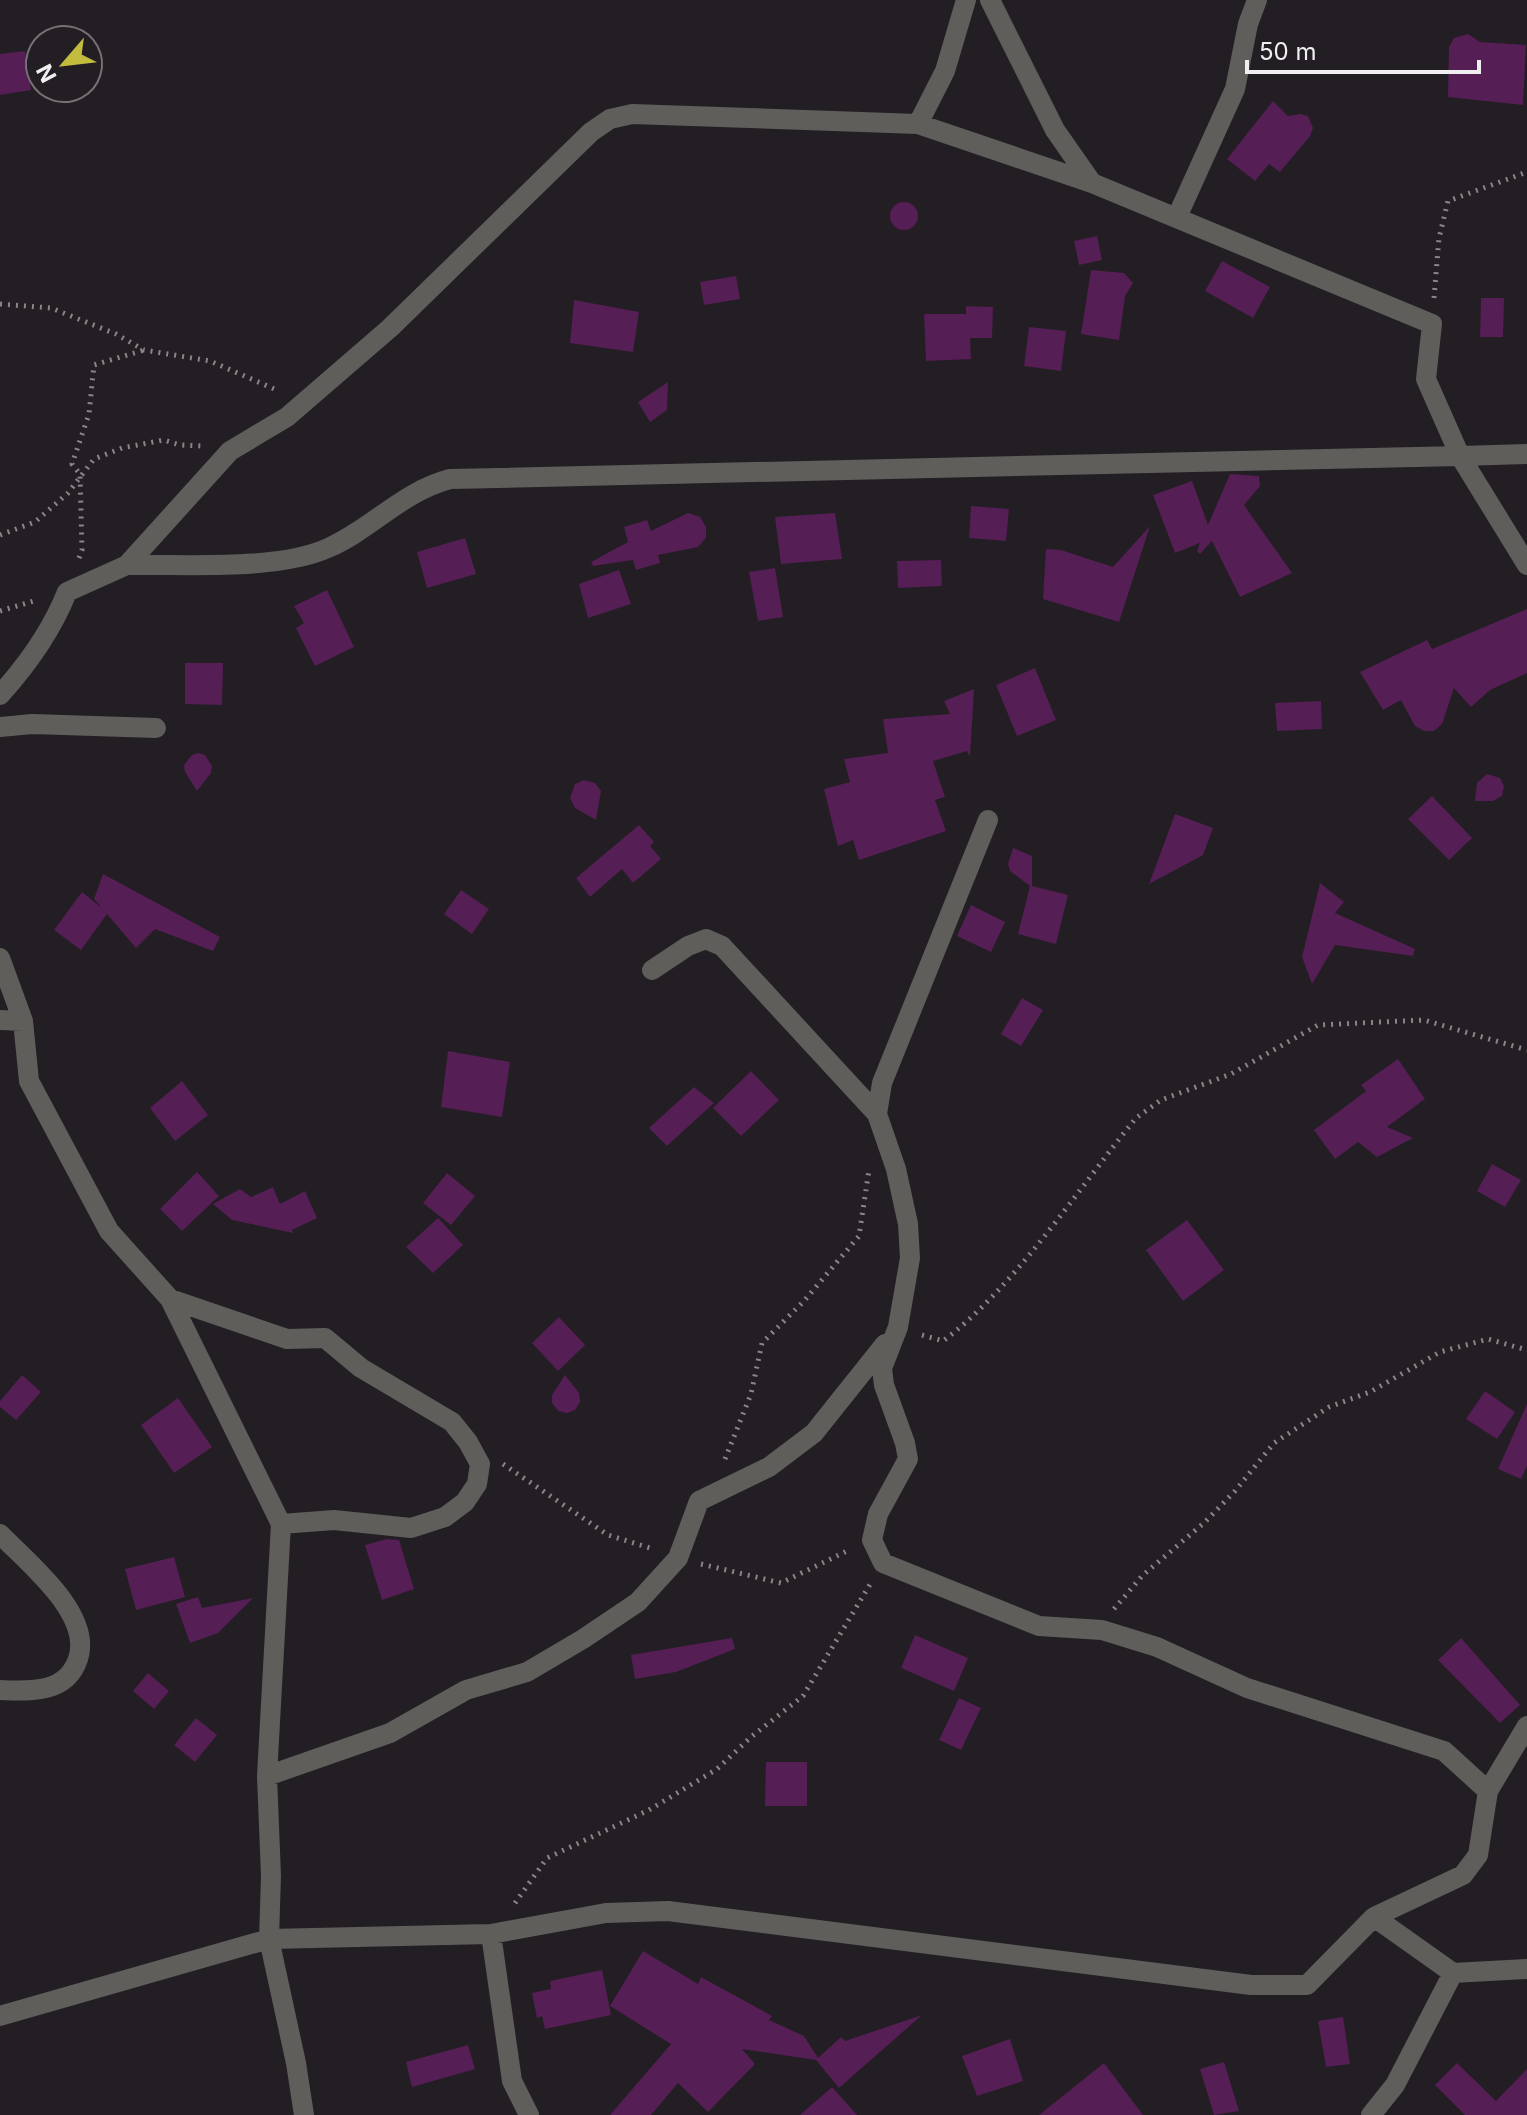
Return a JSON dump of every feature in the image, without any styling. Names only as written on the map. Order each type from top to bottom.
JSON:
[{"type":"street","points":[[918,124],[945,71],[966,0]]},
{"type":"street","points":[[990,0],[1055,130],[1092,183]]},
{"type":"street","points":[[1177,217],[1235,89],[1248,24],[1257,0]]},
{"type":"street","points":[[127,565],[230,451],[287,417],[390,328],[591,132],[610,119],[632,114],[918,124],[1092,183],[1432,324],[1426,379],[1460,456],[1527,565]]},
{"type":"street","points":[[0,695],[22,670],[60,609],[67,592],[127,565],[300,559],[331,547],[415,491],[450,479],[1527,454]]},
{"type":"street","points":[[0,727],[32,724],[156,728]]},
{"type":"street","points":[[877,1114],[882,1083],[988,820]]},
{"type":"street","points":[[652,970],[688,946],[706,939],[722,946],[877,1114],[896,1169],[908,1224],[910,1258],[898,1327],[882,1368],[884,1385],[908,1459],[878,1514],[872,1540],[883,1563],[1039,1626],[1102,1630],[1157,1647],[1247,1688],[1444,1751],[1488,1791]]},
{"type":"street","points":[[0,958],[23,1021],[29,1081],[109,1231],[170,1299],[281,1524],[267,1776],[271,1876],[269,1939],[304,2115]]},
{"type":"street","points":[[0,1020],[23,1021]]},
{"type":"street","points":[[170,1299],[287,1339],[325,1338],[361,1368],[452,1422],[480,1464],[477,1484],[465,1502],[445,1517],[411,1528],[347,1520],[281,1524]]},
{"type":"street","points":[[267,1776],[390,1733],[466,1690],[527,1672],[638,1602],[678,1558],[699,1501],[769,1467],[814,1433],[898,1327]]},
{"type":"street","points":[[0,1534],[62,1598],[80,1631],[80,1653],[73,1673],[56,1687],[29,1691],[0,1690]]},
{"type":"street","points":[[0,2016],[269,1939],[491,1934],[606,1913],[668,1911],[1251,1985],[1307,1985],[1374,1917],[1463,1875],[1478,1855],[1488,1791],[1527,1726]]},
{"type":"street","points":[[1374,1917],[1453,1973],[1527,1969]]},
{"type":"street","points":[[491,1934],[512,2081],[529,2115]]},
{"type":"street","points":[[1371,2115],[1395,2085],[1453,1973]]},
{"type":"path","points":[[1432,324],[1439,238],[1448,201],[1527,172]]},
{"type":"path","points":[[0,304],[51,308],[116,334],[144,350],[210,361],[276,389],[301,404]]},
{"type":"path","points":[[67,592],[82,550],[80,474],[72,464],[89,414],[94,365],[144,350]]},
{"type":"path","points":[[0,535],[35,522],[68,493],[94,459],[122,448],[164,440],[230,451]]},
{"type":"path","points":[[898,1327],[943,1341],[975,1317],[1147,1108],[1183,1090],[1231,1074],[1318,1025],[1424,1020],[1527,1050]]},
{"type":"path","points":[[699,1501],[728,1455],[751,1394],[762,1343],[804,1301],[859,1236],[870,1160]]},
{"type":"path","points":[[1113,1611],[1142,1576],[1205,1522],[1235,1491],[1274,1443],[1329,1407],[1370,1392],[1440,1352],[1488,1339],[1527,1350]]},
{"type":"path","points":[[491,1934],[547,1858],[649,1810],[717,1769],[803,1696],[883,1563]]},
{"type":"building","points":[[1468,34],[1480,42],[1526,45],[1523,105],[1448,97],[1449,47],[1454,38]]},
{"type":"building","points":[[24,51],[24,91],[0,95],[0,54]]},
{"type":"building","points":[[1273,101],[1288,116],[1308,116],[1313,128],[1310,136],[1280,172],[1269,164],[1255,181],[1227,159]]},
{"type":"building","points":[[904,202],[914,206],[918,216],[914,226],[904,230],[894,226],[890,216],[894,206]]},
{"type":"building","points":[[1097,236],[1102,260],[1079,265],[1074,241]]},
{"type":"building","points":[[1222,261],[1270,287],[1253,318],[1205,291]]},
{"type":"building","points":[[1091,270],[1124,273],[1133,283],[1125,296],[1119,340],[1081,334]]},
{"type":"building","points":[[736,276],[740,299],[704,305],[700,282]]},
{"type":"building","points":[[1481,298],[1504,298],[1503,337],[1480,337]]},
{"type":"building","points":[[574,300],[639,312],[633,352],[570,343]]},
{"type":"building","points":[[966,306],[993,307],[992,338],[970,338],[971,359],[926,361],[924,314],[966,314]]},
{"type":"building","points":[[1029,327],[1066,331],[1061,371],[1024,366]]},
{"type":"building","points":[[668,382],[667,410],[650,422],[638,402]]},
{"type":"building","points":[[1230,474],[1259,476],[1260,486],[1244,505],[1292,573],[1240,597],[1212,541],[1200,554],[1197,551],[1200,543],[1175,553],[1153,495],[1192,481],[1208,525]]},
{"type":"building","points":[[971,506],[1009,509],[1006,541],[969,538]]},
{"type":"building","points":[[688,513],[700,517],[706,527],[706,538],[698,547],[658,555],[660,563],[636,570],[633,560],[593,566],[591,562],[628,542],[624,527],[647,520],[651,531]]},
{"type":"building","points":[[835,513],[842,559],[781,564],[775,517]]},
{"type":"building","points":[[1150,526],[1119,622],[1043,599],[1046,549],[1061,550],[1113,567]]},
{"type":"building","points":[[465,538],[476,574],[427,588],[417,552]]},
{"type":"building","points":[[941,560],[942,586],[898,588],[897,561]]},
{"type":"building","points":[[775,568],[783,617],[758,621],[749,572]]},
{"type":"building","points":[[619,570],[631,604],[588,618],[579,584]]},
{"type":"building","points":[[327,590],[354,647],[315,666],[296,628],[304,623],[294,606]]},
{"type":"building","points":[[1527,609],[1527,673],[1490,690],[1471,707],[1454,688],[1442,724],[1434,731],[1424,731],[1415,726],[1401,700],[1383,710],[1360,672],[1427,640],[1432,649]]},
{"type":"building","points":[[185,663],[223,663],[222,705],[185,704]]},
{"type":"building","points":[[1035,668],[1056,720],[1017,736],[996,685]]},
{"type":"building","points":[[974,689],[970,757],[967,751],[933,761],[945,797],[935,800],[946,831],[859,860],[853,840],[838,846],[824,789],[850,782],[844,759],[888,753],[883,719],[950,714],[944,701]]},
{"type":"building","points":[[1321,701],[1322,729],[1277,731],[1275,703]]},
{"type":"building","points":[[198,753],[205,755],[212,766],[211,773],[197,791],[184,765]]},
{"type":"building","points":[[1487,774],[1500,778],[1504,786],[1502,796],[1493,801],[1475,801],[1477,783]]},
{"type":"building","points":[[584,780],[595,783],[601,791],[596,820],[575,808],[570,798],[575,784]]},
{"type":"building","points":[[1432,796],[1472,838],[1449,860],[1408,819]]},
{"type":"building","points":[[1175,814],[1213,828],[1203,855],[1149,884]]},
{"type":"building","points":[[639,825],[654,842],[650,846],[661,859],[633,883],[622,869],[590,897],[576,878]]},
{"type":"building","points":[[1013,848],[1032,856],[1032,886],[1068,895],[1056,944],[1018,934],[1030,886],[1010,871],[1008,864]]},
{"type":"building","points":[[103,874],[220,937],[213,951],[155,929],[136,948],[107,914],[81,950],[54,930],[82,892],[102,908],[94,899]]},
{"type":"building","points":[[1320,883],[1344,902],[1335,913],[1415,949],[1413,956],[1335,945],[1312,984],[1302,957]]},
{"type":"building","points":[[461,890],[489,909],[472,934],[444,914]]},
{"type":"building","points":[[971,905],[1005,922],[991,952],[957,936]]},
{"type":"building","points":[[1022,998],[1043,1010],[1021,1046],[1001,1034]]},
{"type":"building","points":[[448,1051],[510,1062],[502,1117],[441,1107]]},
{"type":"building","points":[[1398,1059],[1425,1099],[1387,1127],[1413,1138],[1377,1157],[1358,1142],[1335,1159],[1314,1130],[1366,1091],[1361,1085]]},
{"type":"building","points":[[751,1071],[779,1100],[741,1136],[713,1108]]},
{"type":"building","points":[[182,1081],[208,1115],[175,1141],[150,1108]]},
{"type":"building","points":[[694,1087],[714,1103],[667,1146],[649,1128]]},
{"type":"building","points":[[1492,1164],[1521,1180],[1505,1207],[1477,1191]]},
{"type":"building","points":[[197,1172],[219,1196],[182,1231],[160,1209]]},
{"type":"building","points":[[447,1173],[475,1196],[451,1225],[423,1203]]},
{"type":"building","points":[[273,1187],[280,1204],[305,1191],[317,1218],[292,1230],[293,1233],[232,1220],[213,1204],[240,1189],[251,1197]]},
{"type":"building","points":[[438,1218],[463,1245],[433,1273],[406,1247]]},
{"type":"building","points":[[1187,1220],[1224,1270],[1183,1301],[1146,1250]]},
{"type":"building","points":[[559,1317],[585,1345],[558,1371],[532,1343]]},
{"type":"building","points":[[22,1375],[41,1392],[16,1420],[0,1407],[0,1401]]},
{"type":"building","points":[[565,1375],[579,1393],[580,1402],[575,1410],[567,1413],[558,1411],[552,1403],[552,1395]]},
{"type":"building","points":[[1485,1391],[1515,1412],[1497,1439],[1466,1419]]},
{"type":"building","points":[[178,1398],[212,1447],[174,1473],[141,1425]]},
{"type":"building","points":[[1527,1404],[1527,1466],[1521,1479],[1498,1469]]},
{"type":"building","points":[[387,1539],[399,1540],[414,1589],[382,1600],[365,1545]]},
{"type":"building","points":[[174,1557],[185,1597],[136,1610],[125,1569]]},
{"type":"building","points":[[198,1597],[202,1608],[253,1598],[218,1633],[190,1643],[176,1604]]},
{"type":"building","points":[[915,1635],[968,1658],[954,1691],[901,1668]]},
{"type":"building","points":[[732,1638],[735,1649],[676,1672],[635,1679],[631,1655]]},
{"type":"building","points":[[1461,1638],[1520,1705],[1500,1723],[1438,1660]]},
{"type":"building","points":[[148,1673],[169,1691],[154,1709],[133,1691]]},
{"type":"building","points":[[959,1698],[981,1708],[961,1750],[939,1740]]},
{"type":"building","points":[[196,1718],[217,1735],[195,1762],[174,1745]]},
{"type":"building","points":[[766,1762],[807,1762],[807,1806],[765,1806]]},
{"type":"building","points":[[643,1951],[698,1984],[701,1977],[772,2016],[769,2020],[804,2036],[818,2058],[841,2037],[845,2041],[922,2015],[839,2088],[816,2060],[742,2049],[755,2064],[708,2112],[678,2083],[651,2115],[610,2115],[671,2044],[610,2006]]},
{"type":"building","points":[[602,1970],[611,2015],[545,2029],[542,2016],[537,2018],[532,1993],[551,1989],[550,1981]]},
{"type":"building","points":[[1343,2017],[1350,2064],[1326,2067],[1318,2021]]},
{"type":"building","points":[[1010,2039],[1023,2081],[977,2096],[962,2056]]},
{"type":"building","points":[[468,2045],[475,2069],[412,2087],[406,2062]]},
{"type":"building","points":[[1224,2062],[1239,2111],[1214,2115],[1200,2069]]},
{"type":"building","points":[[1104,2063],[1143,2115],[1039,2115]]},
{"type":"building","points":[[1457,2063],[1496,2101],[1527,2069],[1527,2115],[1465,2115],[1435,2085]]},
{"type":"building","points":[[832,2087],[857,2115],[800,2115]]}]
